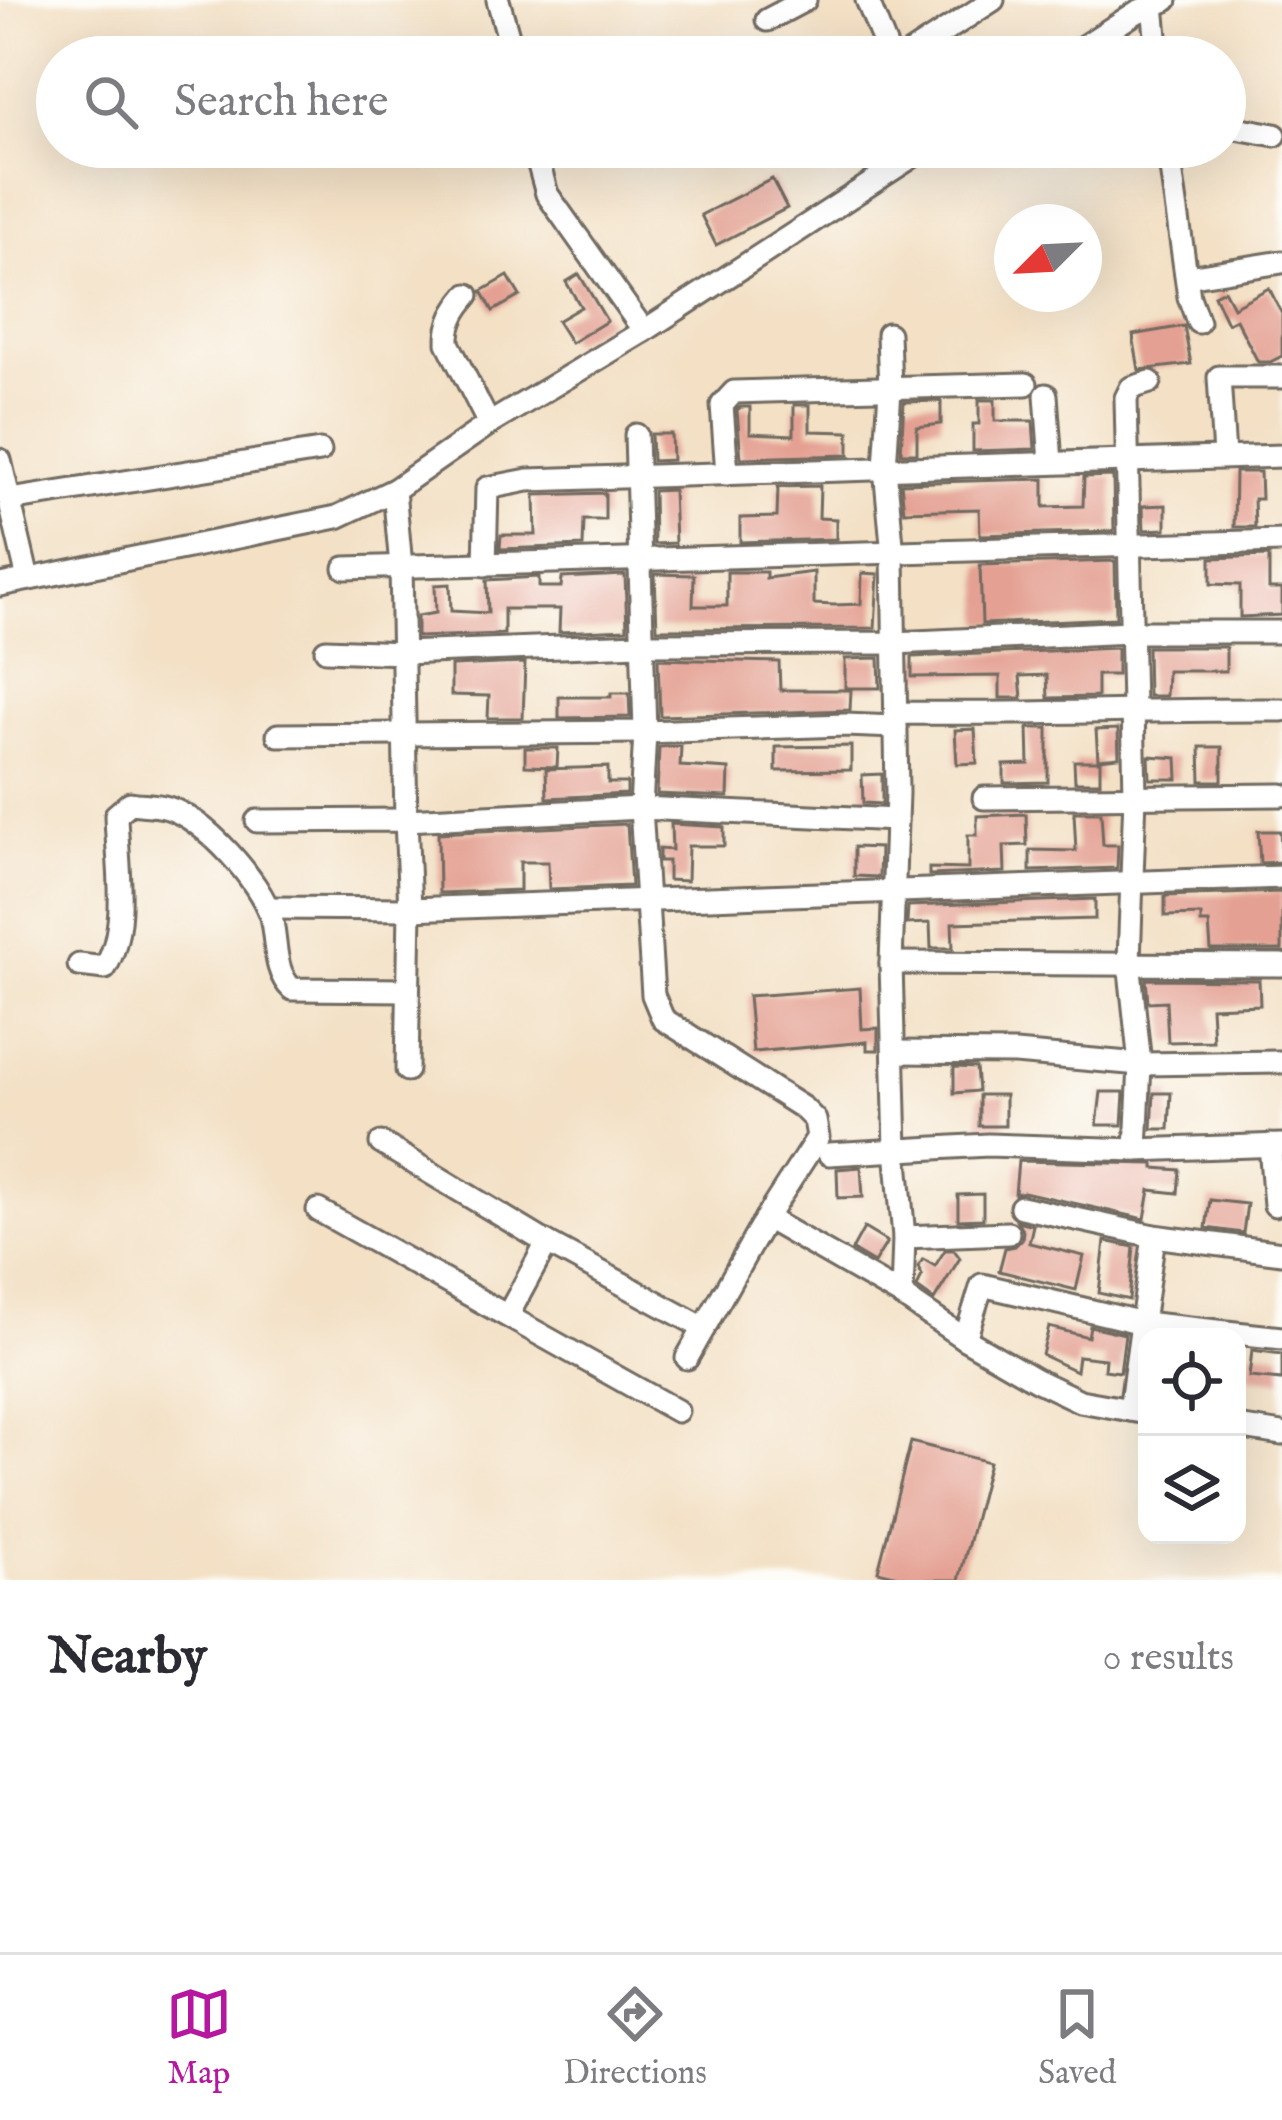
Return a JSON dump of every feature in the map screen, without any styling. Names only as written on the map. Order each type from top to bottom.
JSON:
[{"type":"street","points":[[497,0],[508,36]]},
{"type":"street","points":[[767,20],[805,0]]},
{"type":"street","points":[[867,0],[882,36]]},
{"type":"street","points":[[937,36],[993,0]]},
{"type":"street","points":[[1099,36],[1147,4],[1154,36]]},
{"type":"street","points":[[1246,130],[1275,135]]},
{"type":"street","points":[[540,168],[547,194],[644,331]]},
{"type":"street","points":[[0,585],[337,517],[394,490],[489,424],[644,331],[893,168]]},
{"type":"street","points":[[1171,168],[1186,277],[1198,322]]},
{"type":"street","points":[[1186,277],[1282,262]]},
{"type":"street","points":[[468,295],[456,309],[447,331],[448,343],[489,424]]},
{"type":"street","points":[[888,334],[885,468],[893,555],[896,720],[891,963],[896,1150],[904,1237],[902,1296]]},
{"type":"street","points":[[1224,456],[1219,377],[1282,377]]},
{"type":"street","points":[[1136,1150],[1140,1064],[1129,961],[1135,794],[1126,398],[1131,388],[1150,382]]},
{"type":"street","points":[[728,474],[722,405],[729,394],[746,390],[1036,390],[1051,463]]},
{"type":"street","points":[[636,435],[645,731],[641,808],[653,994],[663,1018],[803,1108],[815,1120],[818,1137],[687,1358]]},
{"type":"street","points":[[10,500],[320,452]]},
{"type":"street","points":[[484,565],[488,488],[528,480],[1282,456]]},
{"type":"street","points":[[0,460],[28,579]]},
{"type":"street","points":[[394,490],[410,909],[407,1070]]},
{"type":"street","points":[[345,568],[1282,541]]},
{"type":"street","points":[[326,650],[402,653],[640,644],[893,643],[1130,632],[1282,632]]},
{"type":"street","points":[[278,735],[645,731],[1131,709],[1282,710]]},
{"type":"street","points":[[984,797],[1282,794]]},
{"type":"street","points":[[79,965],[105,968],[110,961],[119,915],[116,815],[130,803],[167,807],[191,818],[256,882],[268,908],[281,974],[292,989],[408,990]]},
{"type":"street","points":[[257,821],[406,820],[641,808],[896,820]]},
{"type":"street","points":[[268,908],[410,909],[1282,877]]},
{"type":"street","points":[[891,963],[1282,964]]},
{"type":"street","points":[[894,1052],[1015,1053],[1140,1064],[1282,1061]]},
{"type":"street","points":[[381,1143],[548,1243],[704,1328]]},
{"type":"street","points":[[829,1154],[988,1145],[1136,1150],[1276,1145],[1274,1205]]},
{"type":"street","points":[[1021,1207],[1154,1236],[1282,1253]]},
{"type":"street","points":[[318,1210],[677,1411]]},
{"type":"street","points":[[766,1219],[902,1296],[964,1339],[1080,1401],[1138,1411]]},
{"type":"street","points":[[904,1237],[1008,1233]]},
{"type":"street","points":[[1143,1328],[1154,1236]]},
{"type":"street","points":[[509,1313],[548,1243]]},
{"type":"street","points":[[964,1339],[982,1285],[1143,1323],[1282,1338]]},
{"type":"street","points":[[1246,1427],[1282,1433]]},
{"type":"building","points":[[772,179],[787,208],[716,245],[701,215]]},
{"type":"building","points":[[579,274],[607,321],[571,343],[557,321],[581,307],[566,282]]},
{"type":"building","points":[[508,276],[520,296],[493,311],[482,291]]},
{"type":"building","points":[[1269,288],[1282,314],[1282,356],[1258,362],[1236,319],[1227,323],[1214,295],[1224,290],[1233,307]]},
{"type":"building","points":[[1184,326],[1191,364],[1139,370],[1133,335]]},
{"type":"building","points":[[979,400],[995,400],[995,421],[1033,421],[1035,449],[973,451]]},
{"type":"building","points":[[941,401],[941,424],[917,427],[917,453],[901,453],[904,402]]},
{"type":"building","points":[[794,405],[810,405],[810,431],[849,432],[849,455],[741,458],[737,410],[750,407],[750,433],[794,435]]},
{"type":"building","points":[[651,434],[671,434],[672,460],[652,461]]},
{"type":"building","points":[[1235,472],[1260,472],[1255,527],[1234,527]]},
{"type":"building","points":[[1113,476],[1114,531],[980,535],[979,509],[904,511],[901,483],[1044,479],[1044,507],[1083,506],[1084,477]]},
{"type":"building","points":[[820,486],[819,518],[836,519],[836,539],[740,542],[740,518],[777,517],[778,487]]},
{"type":"building","points":[[673,490],[675,543],[654,544],[653,491]]},
{"type":"building","points":[[605,493],[605,520],[584,520],[583,546],[500,549],[501,535],[536,535],[535,495]]},
{"type":"building","points":[[1166,505],[1166,529],[1144,530],[1143,506]]},
{"type":"building","points":[[1269,556],[1269,589],[1282,589],[1282,615],[1240,617],[1240,585],[1211,584],[1211,558]]},
{"type":"building","points":[[1115,561],[1116,618],[982,624],[980,565]]},
{"type":"building","points":[[727,572],[766,572],[766,578],[814,572],[814,604],[834,605],[861,604],[862,573],[878,574],[875,628],[657,629],[655,574],[694,575],[693,606],[727,606]]},
{"type":"building","points":[[625,575],[627,629],[559,632],[560,609],[504,609],[504,634],[417,637],[417,616],[436,613],[435,585],[450,584],[451,611],[488,613],[487,580],[539,577],[539,587],[561,587],[562,578]]},
{"type":"building","points":[[1147,647],[1226,647],[1226,671],[1167,671],[1166,696],[1148,696]]},
{"type":"building","points":[[1117,648],[1117,675],[1097,675],[1097,697],[1048,698],[1047,675],[1020,676],[1022,698],[1000,698],[1000,676],[912,677],[912,657]]},
{"type":"building","points":[[879,658],[880,688],[845,688],[845,659]]},
{"type":"building","points":[[658,659],[779,662],[780,690],[851,690],[850,710],[660,716]]},
{"type":"building","points":[[525,663],[523,718],[488,718],[489,696],[451,695],[451,666]]},
{"type":"building","points":[[611,693],[629,693],[630,717],[559,718],[559,697],[611,697]]},
{"type":"building","points":[[1028,728],[1048,728],[1048,782],[1004,783],[1004,765],[1029,764]]},
{"type":"building","points":[[975,729],[977,763],[957,764],[955,730]]},
{"type":"building","points":[[1118,729],[1119,757],[1098,759],[1096,730]]},
{"type":"building","points":[[681,746],[680,766],[729,769],[728,797],[657,794],[659,747]]},
{"type":"building","points":[[851,746],[851,770],[776,771],[776,747]]},
{"type":"building","points":[[1200,747],[1222,747],[1222,781],[1201,781]]},
{"type":"building","points":[[525,748],[558,748],[557,767],[525,766]]},
{"type":"building","points":[[1149,756],[1177,758],[1178,779],[1150,779]]},
{"type":"building","points":[[1074,761],[1100,761],[1100,782],[1075,782]]},
{"type":"building","points":[[608,767],[608,783],[627,783],[627,794],[547,798],[546,769]]},
{"type":"building","points":[[882,774],[882,804],[863,803],[862,775]]},
{"type":"building","points":[[1074,812],[1101,812],[1103,845],[1118,845],[1117,868],[1030,871],[1030,850],[1076,851]]},
{"type":"building","points":[[1026,814],[1027,845],[1004,846],[1005,872],[929,875],[929,868],[968,869],[968,835],[977,835],[977,816]]},
{"type":"building","points":[[627,824],[631,886],[549,889],[548,862],[520,862],[520,890],[439,893],[438,833]]},
{"type":"building","points":[[671,824],[724,827],[724,846],[688,846],[687,881],[668,880],[668,861],[659,861],[659,849],[672,850]]},
{"type":"building","points":[[1258,831],[1280,831],[1282,862],[1260,863]]},
{"type":"building","points":[[854,847],[880,848],[879,877],[854,876]]},
{"type":"building","points":[[1282,892],[1282,950],[1211,950],[1209,923],[1201,923],[1201,915],[1165,916],[1165,896]]},
{"type":"building","points":[[1095,899],[1095,919],[952,923],[953,948],[931,948],[930,923],[907,924],[908,906]]},
{"type":"building","points":[[1146,979],[1259,980],[1260,1005],[1211,1007],[1213,1041],[1168,1042],[1166,1001],[1148,1002]]},
{"type":"building","points":[[860,988],[862,1029],[878,1028],[878,1050],[867,1050],[867,1042],[753,1052],[748,996]]},
{"type":"building","points":[[954,1067],[976,1068],[978,1091],[954,1093]]},
{"type":"building","points":[[1101,1092],[1124,1092],[1122,1125],[1097,1125]]},
{"type":"building","points":[[1154,1093],[1171,1093],[1169,1129],[1152,1129]]},
{"type":"building","points":[[979,1095],[1005,1095],[1005,1126],[979,1126]]},
{"type":"building","points":[[1018,1161],[1154,1164],[1154,1168],[1180,1170],[1178,1193],[1150,1190],[1145,1219],[1024,1192],[1015,1194]]},
{"type":"building","points":[[861,1167],[863,1197],[838,1198],[837,1169]]},
{"type":"building","points":[[983,1194],[983,1219],[958,1220],[958,1195]]},
{"type":"building","points":[[1210,1200],[1247,1204],[1243,1233],[1206,1228]]},
{"type":"building","points":[[1017,1221],[1033,1225],[1029,1243],[1084,1256],[1076,1290],[999,1271],[1005,1248],[1022,1239]]},
{"type":"building","points":[[864,1228],[887,1242],[874,1263],[852,1250]]},
{"type":"building","points":[[1105,1241],[1134,1247],[1129,1300],[1099,1293]]},
{"type":"building","points":[[945,1250],[954,1250],[960,1258],[934,1300],[917,1288],[922,1275],[918,1267],[923,1259],[935,1266]]},
{"type":"building","points":[[1090,1326],[1125,1334],[1120,1372],[1104,1370],[1105,1359],[1078,1356],[1076,1371],[1042,1355],[1049,1327],[1088,1337]]},
{"type":"building","points":[[1252,1350],[1282,1354],[1282,1380],[1249,1377]]},
{"type":"building","points":[[911,1442],[989,1462],[959,1580],[914,1580],[878,1571]]}]
